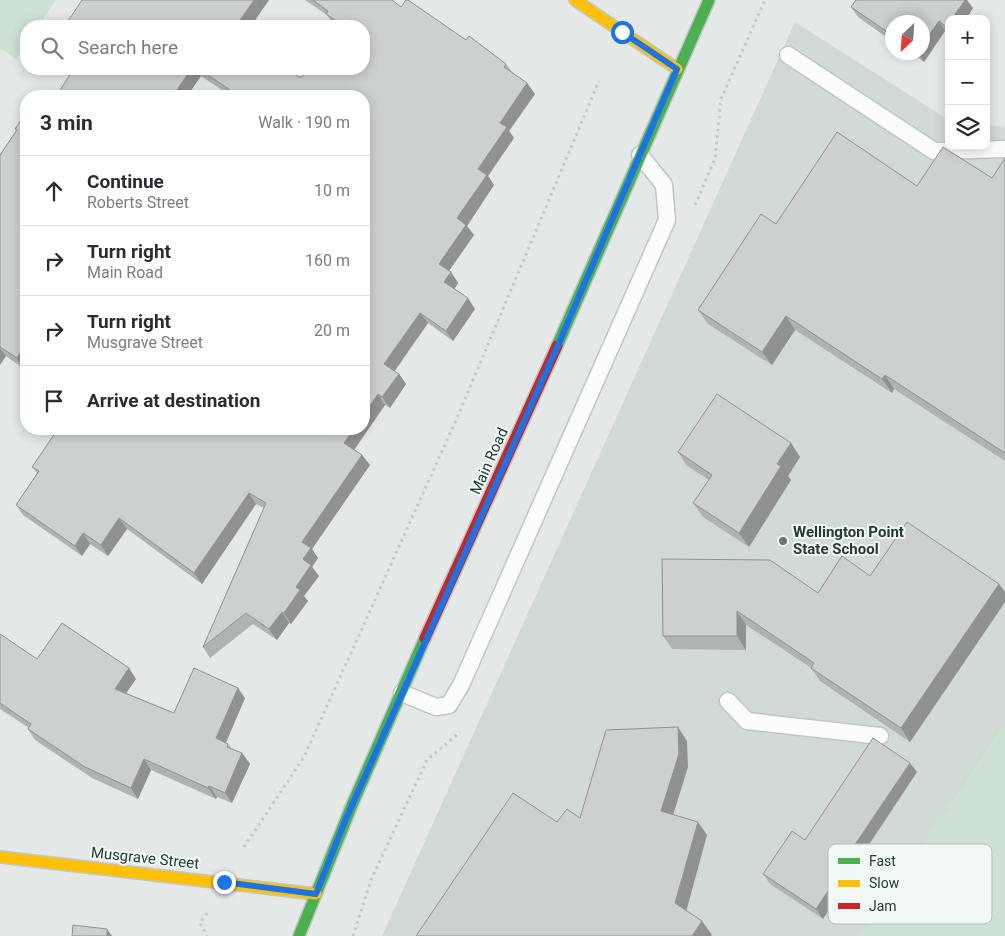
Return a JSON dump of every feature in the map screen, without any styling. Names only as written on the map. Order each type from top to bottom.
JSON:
[{"type":"main road","points":[[574,0],[677,69]]},
{"type":"main road","name":"Main Road","points":[[300,936],[345,821],[555,352],[677,69],[709,0]]},
{"type":"main road","name":"Musgrave Street","points":[[0,857],[316,894]]},
{"type":"lane","points":[[788,54],[934,151],[1005,149]]},
{"type":"lane","points":[[402,693],[436,707],[449,705],[461,685],[667,220],[664,185],[640,155]]},
{"type":"lane","points":[[728,701],[747,721],[880,736]]},
{"type":"path","points":[[244,847],[304,757],[457,418],[599,80]]},
{"type":"path","points":[[207,913],[200,923],[207,936]]},
{"type":"shaded area","name":"Wellington Point State School","points":[[795,22],[945,117],[945,150],[990,150],[990,125],[1005,127],[1005,936],[382,936]]},
{"type":"green space","points":[[0,0],[56,0],[42,20],[20,20],[20,53],[16,59],[0,48]]},
{"type":"green space","points":[[1005,723],[1005,936],[860,936],[868,924],[992,924],[992,844],[923,844]]},
{"type":"building","points":[[82,0],[254,0],[240,20],[69,20]]},
{"type":"building","points":[[313,0],[392,0],[401,7],[408,0],[466,40],[469,36],[506,64],[504,67],[527,83],[500,123],[507,127],[478,169],[487,175],[457,218],[466,225],[439,264],[451,272],[444,282],[468,298],[446,331],[420,313],[384,364],[399,374],[382,397],[378,394],[370,406],[370,90],[230,90],[208,75],[296,75],[302,77],[303,75],[370,75],[370,20],[335,20],[326,14],[328,11]]},
{"type":"building","points":[[856,0],[965,0],[955,15],[945,15],[945,26],[939,21],[930,34],[930,15],[885,15],[885,30],[851,7]]},
{"type":"building","points":[[70,75],[187,75],[177,90],[60,90]]},
{"type":"building","points":[[20,121],[20,353],[17,358],[0,347],[0,155],[17,130],[15,129]]},
{"type":"building","points":[[837,132],[917,186],[943,147],[992,178],[1005,158],[1005,453],[885,375],[882,379],[786,316],[762,352],[698,310],[761,214],[776,224]]},
{"type":"building","points":[[717,394],[791,443],[777,464],[781,466],[739,533],[693,503],[712,475],[678,452]]},
{"type":"building","points":[[54,435],[350,435],[344,443],[362,455],[302,542],[311,548],[303,559],[311,565],[296,587],[300,590],[284,613],[282,612],[269,629],[246,613],[203,647],[266,503],[249,493],[194,573],[119,518],[101,545],[83,533],[75,546],[16,505],[39,471],[32,467]]},
{"type":"building","points":[[907,522],[999,584],[901,728],[811,668],[814,663],[737,611],[737,636],[663,636],[662,559],[770,560],[818,593],[842,556],[870,576]]},
{"type":"building","points":[[62,623],[129,668],[115,689],[174,713],[194,668],[238,688],[216,738],[228,744],[227,747],[242,753],[225,793],[209,786],[208,788],[144,759],[131,788],[85,767],[28,729],[31,724],[0,703],[0,634],[37,659]]},
{"type":"building","points":[[678,727],[679,754],[661,811],[698,822],[675,903],[702,921],[692,936],[416,936],[513,793],[557,822],[567,809],[580,818],[606,730]]},
{"type":"building","points":[[873,738],[910,763],[855,844],[828,844],[828,891],[816,909],[763,874],[792,831],[805,840]]},
{"type":"building","points":[[73,925],[107,929],[107,936],[72,936]]},
{"type":"traffic: fast","points":[[557,346],[709,0]]},
{"type":"traffic: fast","points":[[299,936],[352,805],[425,638]]},
{"type":"traffic: slow","points":[[575,0],[677,69]]},
{"type":"traffic: slow","points":[[0,857],[316,894]]},
{"type":"traffic: jam","points":[[425,638],[557,346]]},
{"type":"place","name":"Wellington Point State School","points":[[783,541]]},
{"type":"route","points":[[224,882],[316,894],[345,821],[555,352],[677,69],[622,32]]}]
